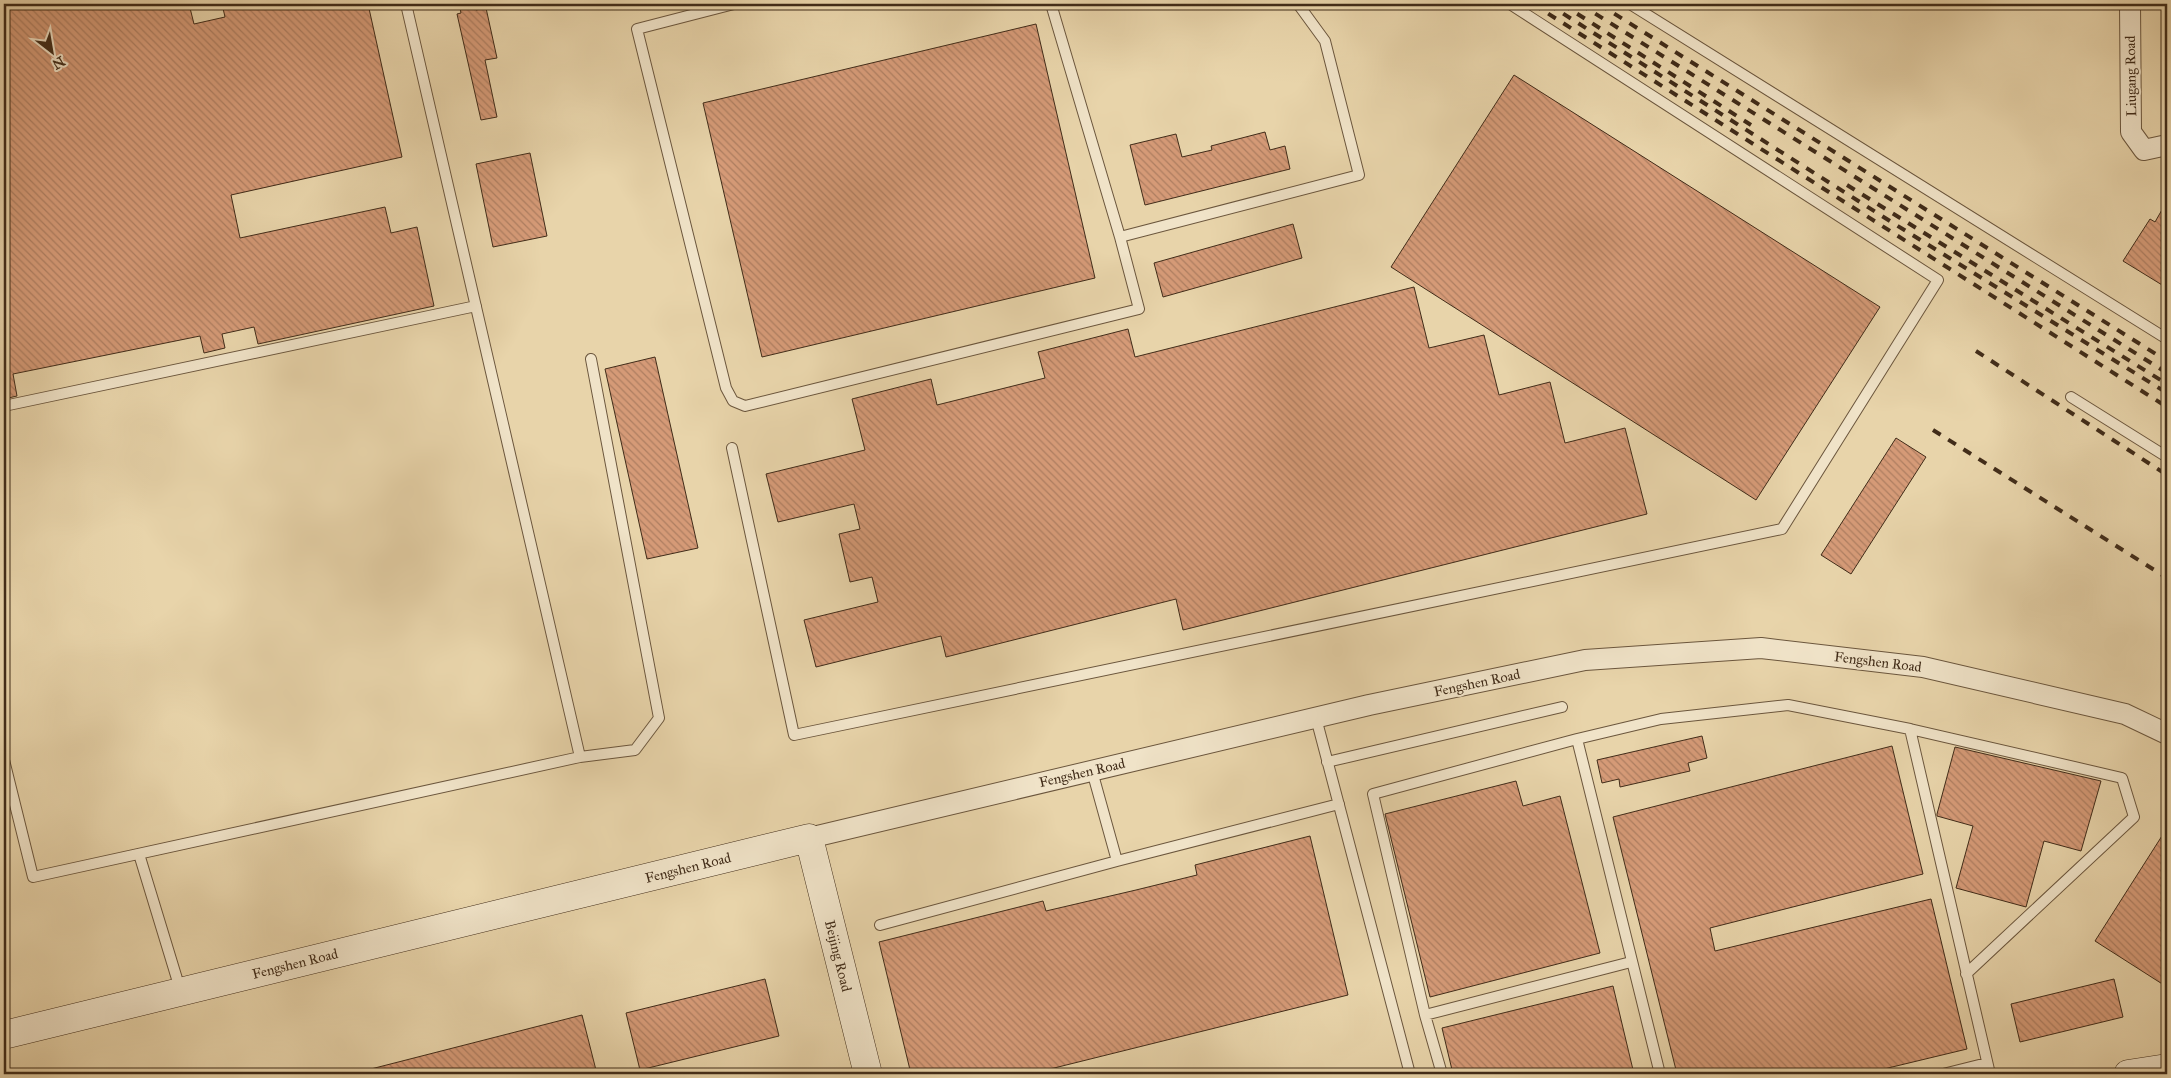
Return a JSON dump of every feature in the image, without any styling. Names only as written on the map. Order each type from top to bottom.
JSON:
[{"type":"street","name":"Liugang Road","points":[[2130,4],[2131,132],[2144,150],[2167,145]]},
{"type":"street","name":"Fengshen Road","points":[[4,1035],[809,838],[1316,718],[1585,660],[1761,648],[1923,667],[2125,714],[2167,734]]},
{"type":"street","name":"Beijing Road","points":[[809,838],[868,1074]]},
{"type":"street","points":[[2128,1074],[2167,1068]]},
{"type":"lane","points":[[406,4],[580,757]]},
{"type":"lane","points":[[734,4],[638,29],[726,388],[733,401],[745,406],[1139,309],[1120,237],[1051,4]]},
{"type":"lane","points":[[1120,237],[1359,175],[1325,41],[1298,4]]},
{"type":"lane","points":[[732,448],[794,735],[1782,529],[1938,280],[1510,4]]},
{"type":"lane","points":[[1630,4],[2167,339]]},
{"type":"lane","points":[[4,406],[476,306]]},
{"type":"lane","points":[[4,760],[33,877],[580,757],[635,750],[659,718],[591,359]]},
{"type":"lane","points":[[2071,398],[2167,457]]},
{"type":"lane","points":[[1442,1074],[1424,1015],[1373,794],[1577,739],[1661,719],[1788,705],[1910,729],[2122,778],[2134,817],[1966,974]]},
{"type":"lane","points":[[1328,762],[1562,706]]},
{"type":"lane","points":[[1316,718],[1410,1074]]},
{"type":"lane","points":[[1910,729],[1990,1074]]},
{"type":"lane","points":[[1577,739],[1660,1074]]},
{"type":"lane","points":[[1092,771],[1117,861]]},
{"type":"lane","points":[[880,925],[1338,804]]},
{"type":"lane","points":[[139,854],[181,992]]},
{"type":"lane","points":[[1424,1015],[1631,962]]},
{"type":"lane","points":[[1943,1074],[1987,1063]]},
{"type":"building","points":[[4,4],[189,4],[194,24],[225,17],[222,4],[368,4],[402,157],[231,195],[240,238],[385,207],[391,233],[417,227],[434,306],[258,344],[254,327],[222,334],[225,348],[204,353],[200,336],[13,374],[17,396],[4,399]]},
{"type":"building","points":[[459,4],[475,4],[476,10],[486,8],[497,58],[485,60],[497,117],[481,120],[457,14],[461,13]]},
{"type":"building","points":[[1036,24],[1095,278],[762,357],[703,103]]},
{"type":"building","points":[[1514,75],[1880,307],[1756,500],[1391,267]]},
{"type":"building","points":[[1265,132],[1270,150],[1285,146],[1290,169],[1145,205],[1130,145],[1176,134],[1182,157],[1212,150],[1211,146]]},
{"type":"building","points":[[530,153],[547,236],[493,247],[476,164]]},
{"type":"building","points":[[2167,201],[2167,288],[2123,261],[2150,219],[2155,222]]},
{"type":"building","points":[[1293,224],[1302,258],[1163,297],[1154,263]]},
{"type":"building","points":[[1414,287],[1429,348],[1484,335],[1499,395],[1550,382],[1565,443],[1625,428],[1647,514],[1183,630],[1176,599],[946,657],[941,636],[816,667],[804,620],[878,602],[872,577],[850,582],[839,534],[860,529],[854,504],[778,522],[766,474],[865,450],[852,399],[931,379],[937,405],[1045,378],[1038,352],[1128,329],[1135,357]]},
{"type":"building","points":[[655,357],[698,548],[647,559],[605,369]]},
{"type":"building","points":[[1896,438],[1926,457],[1851,574],[1821,555]]},
{"type":"building","points":[[1702,736],[1707,758],[1688,763],[1690,771],[1620,787],[1619,779],[1602,783],[1597,760]]},
{"type":"building","points":[[1892,746],[1923,874],[1710,928],[1715,951],[1931,899],[1967,1049],[1863,1074],[1677,1074],[1613,817]]},
{"type":"building","points":[[1955,747],[2101,781],[2081,851],[2044,841],[2026,907],[1956,888],[1973,826],[1937,816]]},
{"type":"building","points":[[1516,781],[1523,806],[1560,796],[1600,953],[1430,997],[1385,814]]},
{"type":"building","points":[[2167,828],[2167,987],[2095,941]]},
{"type":"building","points":[[1310,836],[1348,995],[1030,1074],[911,1074],[879,942],[1043,901],[1046,911],[1197,875],[1195,865]]},
{"type":"building","points":[[765,979],[779,1036],[640,1070],[626,1013]]},
{"type":"building","points":[[2114,979],[2123,1017],[2020,1042],[2011,1004]]},
{"type":"building","points":[[1613,986],[1634,1074],[1453,1074],[1442,1028]]},
{"type":"building","points":[[582,1015],[597,1074],[367,1074],[367,1070]]},
{"type":"railway","points":[[1533,4],[2167,407]]},
{"type":"railway","points":[[1548,4],[1893,223],[2167,393]]},
{"type":"railway","points":[[1562,4],[1751,125]]},
{"type":"railway","points":[[1580,4],[2167,373]]},
{"type":"railway","points":[[1599,4],[2167,361]]},
{"type":"railway","points":[[1847,185],[2167,384]]},
{"type":"railway","points":[[1976,351],[2167,475]]},
{"type":"railway","points":[[1933,430],[2167,578]]}]
